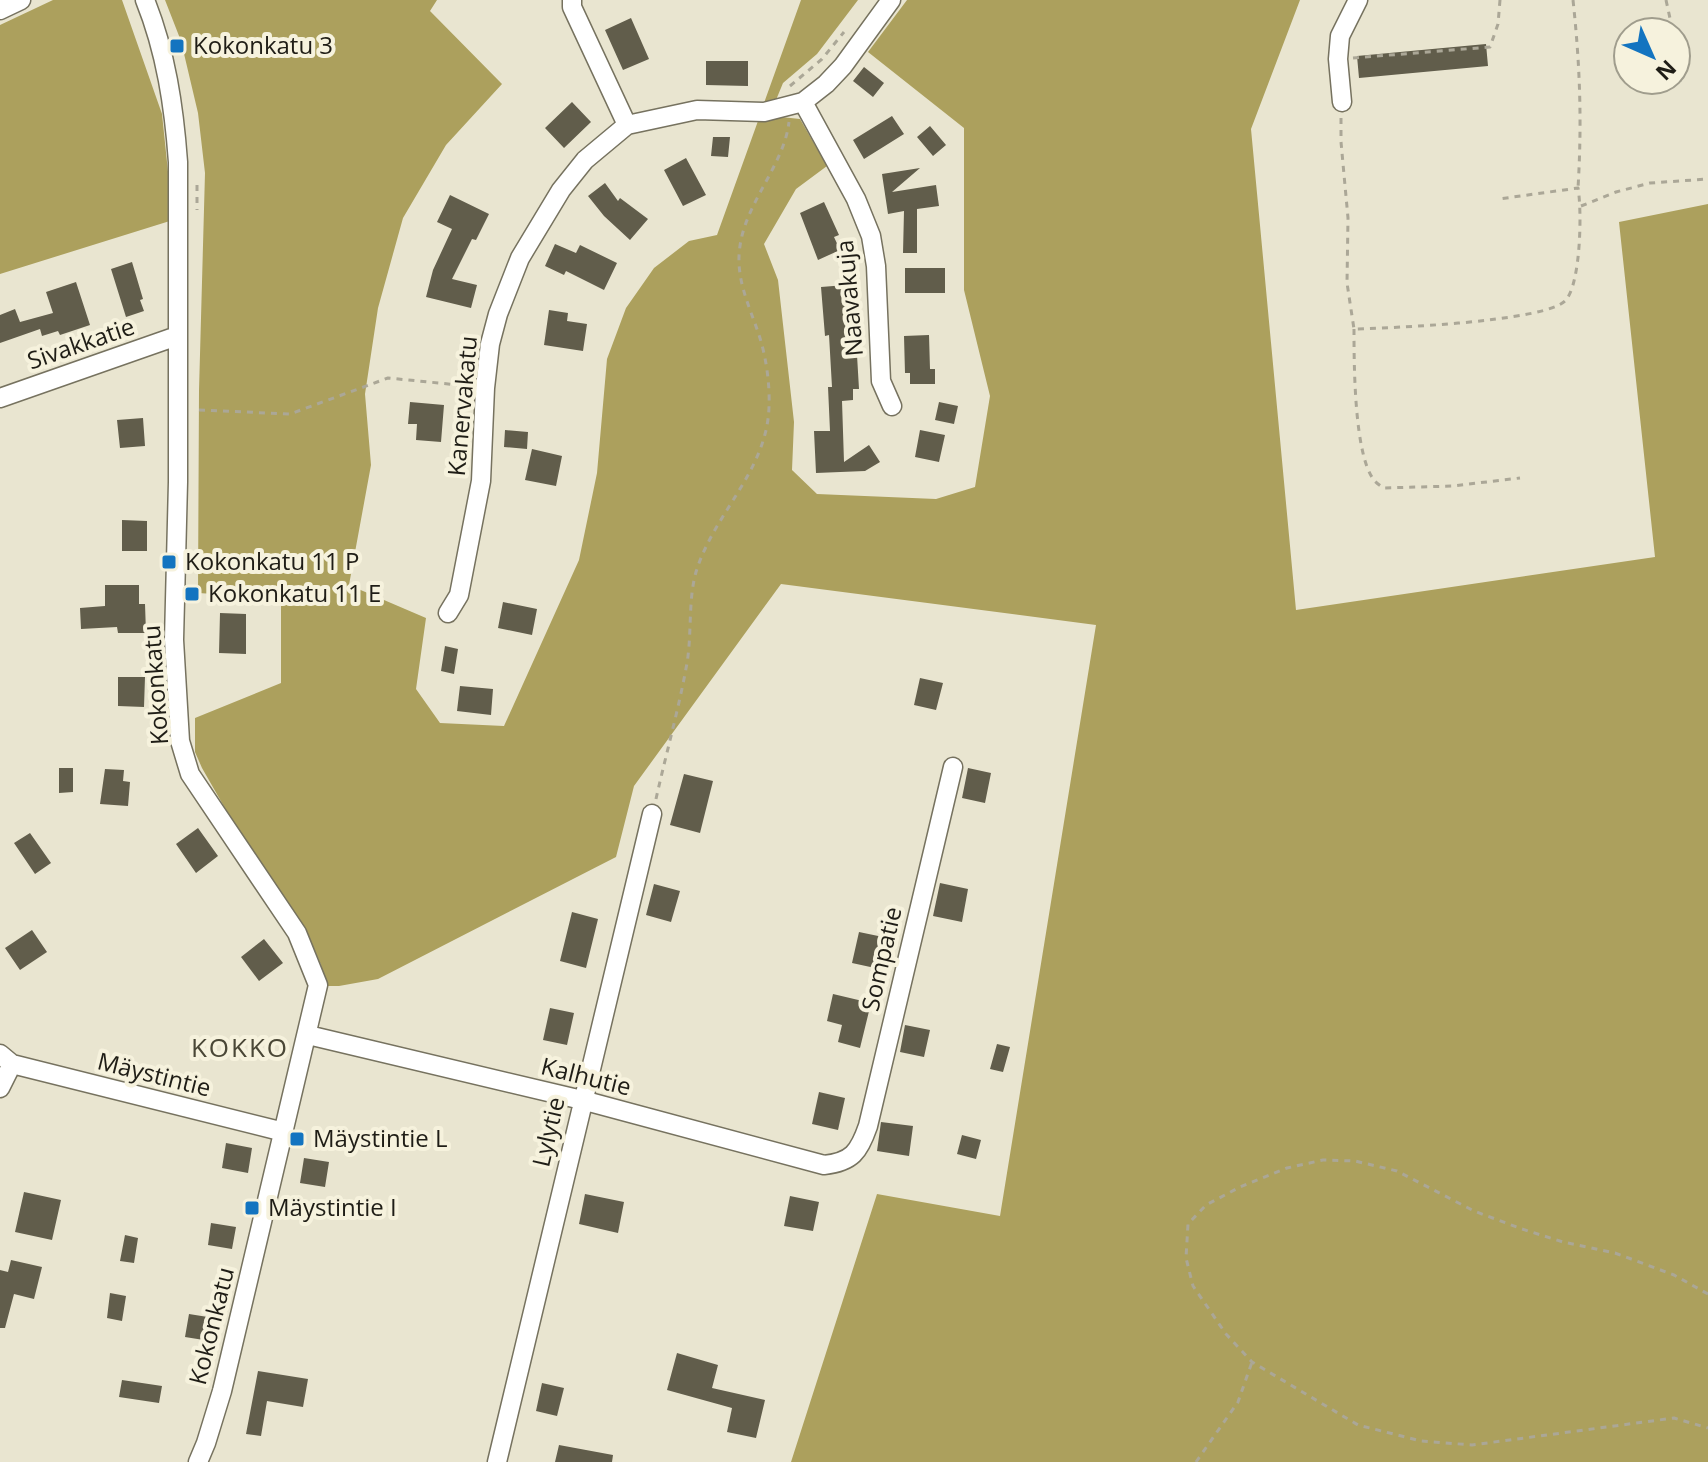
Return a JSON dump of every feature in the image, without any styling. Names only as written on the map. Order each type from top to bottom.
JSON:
[{"type":"street","points":[[0,10],[21,0]]},
{"type":"street","name":"Kokonkatu","points":[[145,0],[165,62],[174,114],[180,202],[174,640],[180,741],[190,774],[297,933],[318,985],[222,1391],[198,1462]]},
{"type":"street","points":[[572,0],[572,7],[627,125]]},
{"type":"street","points":[[795,104],[826,84],[843,66],[891,0]]},
{"type":"street","points":[[1342,102],[1338,59],[1340,36],[1358,0]]},
{"type":"street","name":"Kanervakatu","points":[[448,613],[459,595],[481,481],[485,388],[490,344],[498,314],[520,258],[569,180],[585,160],[627,125],[697,110],[764,112],[795,104]]},
{"type":"street","name":"Naavakuja","points":[[795,104],[856,199],[871,236],[876,266],[881,381],[892,406]]},
{"type":"street","name":"Sivakkatie","points":[[0,398],[177,336]]},
{"type":"street","name":"Sompatie","points":[[850,1158],[861,1146],[868,1126],[953,767]]},
{"type":"street","name":"Lylytie","points":[[497,1462],[652,814]]},
{"type":"street","name":"Kalhutie","points":[[308,1035],[582,1100],[824,1165],[837,1164],[850,1158]]},
{"type":"street","points":[[0,1088],[6,1059]]},
{"type":"street","name":"Mäystintie","points":[[6,1059],[284,1132]]},
{"type":"path","points":[[1338,59],[1490,47],[1498,24],[1500,0]]},
{"type":"path","points":[[1354,329],[1423,326],[1547,312],[1566,300],[1573,284],[1581,206],[1578,188],[1581,87],[1573,0]]},
{"type":"path","points":[[652,814],[687,662],[695,575],[707,541],[754,468],[769,408],[760,337],[740,277],[739,248],[746,221],[788,128],[795,104],[784,96],[788,88],[822,59],[846,30]]},
{"type":"path","points":[[1342,102],[1341,142],[1348,218],[1347,283],[1354,329],[1353,374],[1364,459],[1374,481],[1384,488],[1452,486],[1520,478]]},
{"type":"path","points":[[1581,206],[1650,183],[1708,179]]},
{"type":"path","points":[[1499,199],[1578,188]]},
{"type":"path","points":[[199,410],[290,414],[388,378],[485,388]]},
{"type":"path","points":[[1708,1294],[1674,1275],[1615,1253],[1563,1242],[1474,1211],[1397,1171],[1355,1161],[1323,1160],[1287,1168],[1206,1205],[1188,1224],[1186,1258],[1193,1286],[1226,1334],[1252,1362],[1358,1425],[1421,1441],[1472,1445],[1674,1418],[1708,1428]]},
{"type":"path","points":[[1196,1462],[1238,1402],[1252,1362]]},
{"type":"shaded area","points":[[53,0],[122,0],[162,114],[173,220],[0,274],[0,25]]},
{"type":"shaded area","points":[[165,0],[437,0],[430,11],[502,84],[446,145],[403,218],[378,308],[365,394],[371,465],[349,585],[426,618],[416,689],[440,723],[504,726],[579,560],[597,473],[607,359],[626,308],[654,268],[689,241],[717,235],[758,121],[781,117],[800,119],[827,166],[796,189],[764,244],[778,280],[794,422],[792,470],[817,494],[936,499],[975,487],[990,396],[964,290],[964,128],[868,52],[907,0],[1300,0],[1251,129],[1296,610],[1655,557],[1619,222],[1708,204],[1708,1462],[791,1462],[877,1194],[1000,1216],[1096,625],[781,584],[634,786],[616,857],[378,979],[325,986],[321,965],[307,932],[226,810],[195,752],[195,718],[281,683],[281,598],[198,593],[205,173],[198,113],[181,41]]},
{"type":"shaded area","points":[[801,0],[858,0],[817,54],[783,83],[776,100],[764,103]]},
{"type":"building","points":[[631,18],[649,59],[623,70],[605,30]]},
{"type":"building","points":[[1486,44],[1488,66],[1359,78],[1357,56]]},
{"type":"building","points":[[706,61],[748,61],[748,86],[706,85]]},
{"type":"building","points":[[864,67],[884,83],[873,97],[853,81]]},
{"type":"building","points":[[572,102],[591,122],[564,148],[545,128]]},
{"type":"building","points":[[892,116],[904,134],[864,159],[853,140]]},
{"type":"building","points":[[930,126],[946,145],[933,156],[917,137]]},
{"type":"building","points":[[713,137],[730,137],[728,157],[711,156]]},
{"type":"building","points":[[686,158],[706,195],[683,206],[664,170]]},
{"type":"building","points":[[920,168],[892,192],[936,185],[939,206],[917,209],[917,253],[903,253],[904,211],[888,214],[882,174]]},
{"type":"building","points":[[605,183],[618,201],[620,198],[648,219],[630,240],[588,196]]},
{"type":"building","points":[[450,195],[489,214],[476,240],[472,239],[452,279],[477,285],[471,308],[426,297],[433,270],[452,229],[437,222]]},
{"type":"building","points":[[824,202],[839,235],[834,237],[840,250],[818,260],[800,213]]},
{"type":"building","points":[[555,244],[576,253],[580,245],[617,263],[604,290],[566,271],[564,275],[545,266]]},
{"type":"building","points":[[132,262],[144,311],[126,317],[111,269]]},
{"type":"building","points":[[905,268],[945,268],[945,293],[905,293]]},
{"type":"building","points":[[76,282],[90,325],[60,335],[58,331],[42,336],[40,329],[0,343],[0,315],[15,309],[20,322],[53,313],[46,292]]},
{"type":"building","points":[[846,285],[852,356],[857,355],[859,389],[853,389],[853,400],[842,401],[844,462],[869,445],[880,462],[865,471],[816,473],[814,431],[830,431],[828,387],[832,387],[829,335],[825,336],[821,287]]},
{"type":"building","points":[[549,310],[568,313],[567,321],[587,324],[583,351],[544,345]]},
{"type":"building","points":[[929,335],[930,369],[935,369],[935,384],[910,384],[910,373],[905,373],[904,336]]},
{"type":"building","points":[[410,402],[444,405],[441,442],[416,440],[417,424],[408,424]]},
{"type":"building","points":[[939,402],[958,406],[954,424],[935,420]]},
{"type":"building","points":[[143,418],[145,446],[120,448],[117,420]]},
{"type":"building","points":[[505,430],[528,432],[527,449],[504,447]]},
{"type":"building","points":[[920,430],[945,435],[939,462],[915,457]]},
{"type":"building","points":[[532,449],[562,456],[556,486],[525,480]]},
{"type":"building","points":[[122,520],[147,521],[147,551],[122,551]]},
{"type":"building","points":[[105,585],[139,585],[139,604],[145,604],[146,633],[118,633],[117,627],[81,629],[80,608],[105,606]]},
{"type":"building","points":[[503,602],[537,609],[532,635],[498,628]]},
{"type":"building","points":[[220,613],[246,614],[246,654],[219,653]]},
{"type":"building","points":[[445,646],[458,649],[454,674],[441,671]]},
{"type":"building","points":[[118,677],[145,677],[144,707],[118,706]]},
{"type":"building","points":[[920,678],[943,683],[936,710],[914,705]]},
{"type":"building","points":[[460,686],[493,689],[491,715],[457,711]]},
{"type":"building","points":[[59,768],[73,768],[73,792],[59,793]]},
{"type":"building","points":[[968,768],[991,773],[985,803],[962,798]]},
{"type":"building","points":[[105,769],[124,770],[123,781],[130,782],[128,806],[100,804]]},
{"type":"building","points":[[684,774],[713,781],[700,833],[670,825]]},
{"type":"building","points":[[198,828],[218,856],[196,873],[176,844]]},
{"type":"building","points":[[30,833],[51,863],[35,874],[14,843]]},
{"type":"building","points":[[940,883],[968,889],[962,922],[933,916]]},
{"type":"building","points":[[654,884],[680,891],[671,922],[646,915]]},
{"type":"building","points":[[572,912],[598,919],[586,968],[560,961]]},
{"type":"building","points":[[32,930],[47,952],[20,970],[5,948]]},
{"type":"building","points":[[859,932],[883,937],[875,968],[852,963]]},
{"type":"building","points":[[264,939],[283,963],[259,981],[241,957]]},
{"type":"building","points":[[833,994],[871,1003],[860,1048],[838,1042],[842,1025],[827,1021]]},
{"type":"building","points":[[550,1008],[574,1013],[567,1045],[543,1040]]},
{"type":"building","points":[[905,1025],[930,1030],[924,1057],[900,1052]]},
{"type":"building","points":[[997,1044],[1010,1047],[1003,1072],[990,1069]]},
{"type":"building","points":[[819,1092],[845,1098],[838,1130],[812,1124]]},
{"type":"building","points":[[881,1122],[913,1126],[909,1156],[877,1151]]},
{"type":"building","points":[[962,1135],[981,1140],[976,1159],[957,1154]]},
{"type":"building","points":[[226,1143],[252,1148],[248,1173],[222,1168]]},
{"type":"building","points":[[304,1158],[329,1162],[325,1187],[300,1183]]},
{"type":"building","points":[[24,1192],[61,1200],[52,1240],[15,1232]]},
{"type":"building","points":[[585,1194],[624,1202],[618,1233],[579,1224]]},
{"type":"building","points":[[790,1196],[819,1202],[813,1231],[784,1226]]},
{"type":"building","points":[[211,1223],[236,1227],[232,1249],[208,1245]]},
{"type":"building","points":[[125,1235],[138,1238],[134,1263],[120,1261]]},
{"type":"building","points":[[11,1260],[42,1267],[34,1299],[14,1294],[5,1328],[0,1328],[0,1270],[8,1272]]},
{"type":"building","points":[[110,1293],[126,1296],[122,1321],[107,1318]]},
{"type":"building","points":[[189,1314],[214,1318],[210,1341],[185,1337]]},
{"type":"building","points":[[677,1353],[718,1365],[712,1388],[765,1400],[756,1438],[727,1432],[732,1408],[667,1390]]},
{"type":"building","points":[[258,1371],[308,1379],[303,1407],[267,1401],[261,1436],[246,1434]]},
{"type":"building","points":[[122,1380],[162,1386],[159,1403],[119,1397]]},
{"type":"building","points":[[542,1383],[564,1388],[557,1416],[536,1411]]},
{"type":"building","points":[[559,1445],[613,1455],[612,1462],[555,1462]]},
{"type":"place","name":"Kokonkatu 3","points":[[177,46]]},
{"type":"place","name":"Kokonkatu 11 P","points":[[169,562]]},
{"type":"place","name":"Kokonkatu 11 E","points":[[192,594]]},
{"type":"place","name":"Mäystintie L","points":[[297,1139]]},
{"type":"place","name":"Mäystintie I","points":[[252,1208]]},
{"type":"district","name":"KOKKO","points":[[240,1048]]}]
